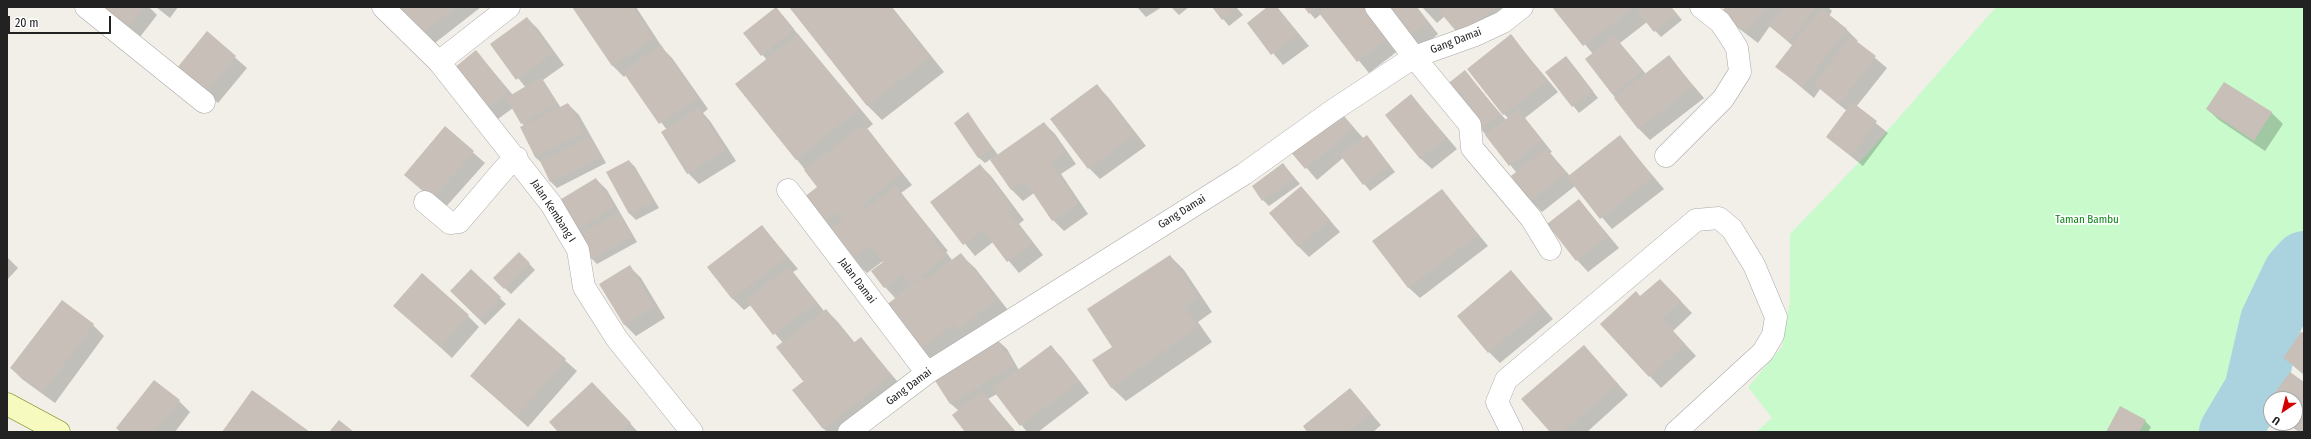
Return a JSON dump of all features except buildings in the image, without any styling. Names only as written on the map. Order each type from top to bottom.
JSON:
[{"type":"street","points":[[86,7],[204,102]]},
{"type":"street","name":"Jalan Kembang I","points":[[383,7],[439,62],[517,158],[551,204],[578,250],[584,286],[617,339],[692,432]]},
{"type":"street","points":[[439,62],[509,7]]},
{"type":"street","points":[[1376,7],[1414,57],[1470,125],[1472,148],[1531,218],[1550,249]]},
{"type":"street","name":"Gang Damai","points":[[849,432],[927,373],[1244,174],[1332,111],[1414,57],[1503,22],[1522,7]]},
{"type":"street","points":[[1666,156],[1723,99],[1740,72],[1737,48],[1728,32],[1720,22],[1701,7]]},
{"type":"street","points":[[424,202],[450,223],[459,222],[505,168],[517,158]]},
{"type":"street","name":"Jalan Damai","points":[[788,190],[927,373]]},
{"type":"street","points":[[1512,432],[1497,402],[1506,380],[1696,220],[1719,218],[1732,229],[1754,265],[1776,317],[1773,336],[1763,352],[1676,432]]},
{"type":"street","points":[[7,404],[60,432]]},
{"type":"green space","name":"Taman Bambu","points":[[1996,7],[2304,7],[2304,271],[2199,432],[1756,432],[1772,418],[1748,387],[1782,347],[1790,301],[1790,234],[1866,155]]},
{"type":"waterway","points":[[2230,432],[2255,390],[2271,321],[2294,273],[2304,262]]}]
